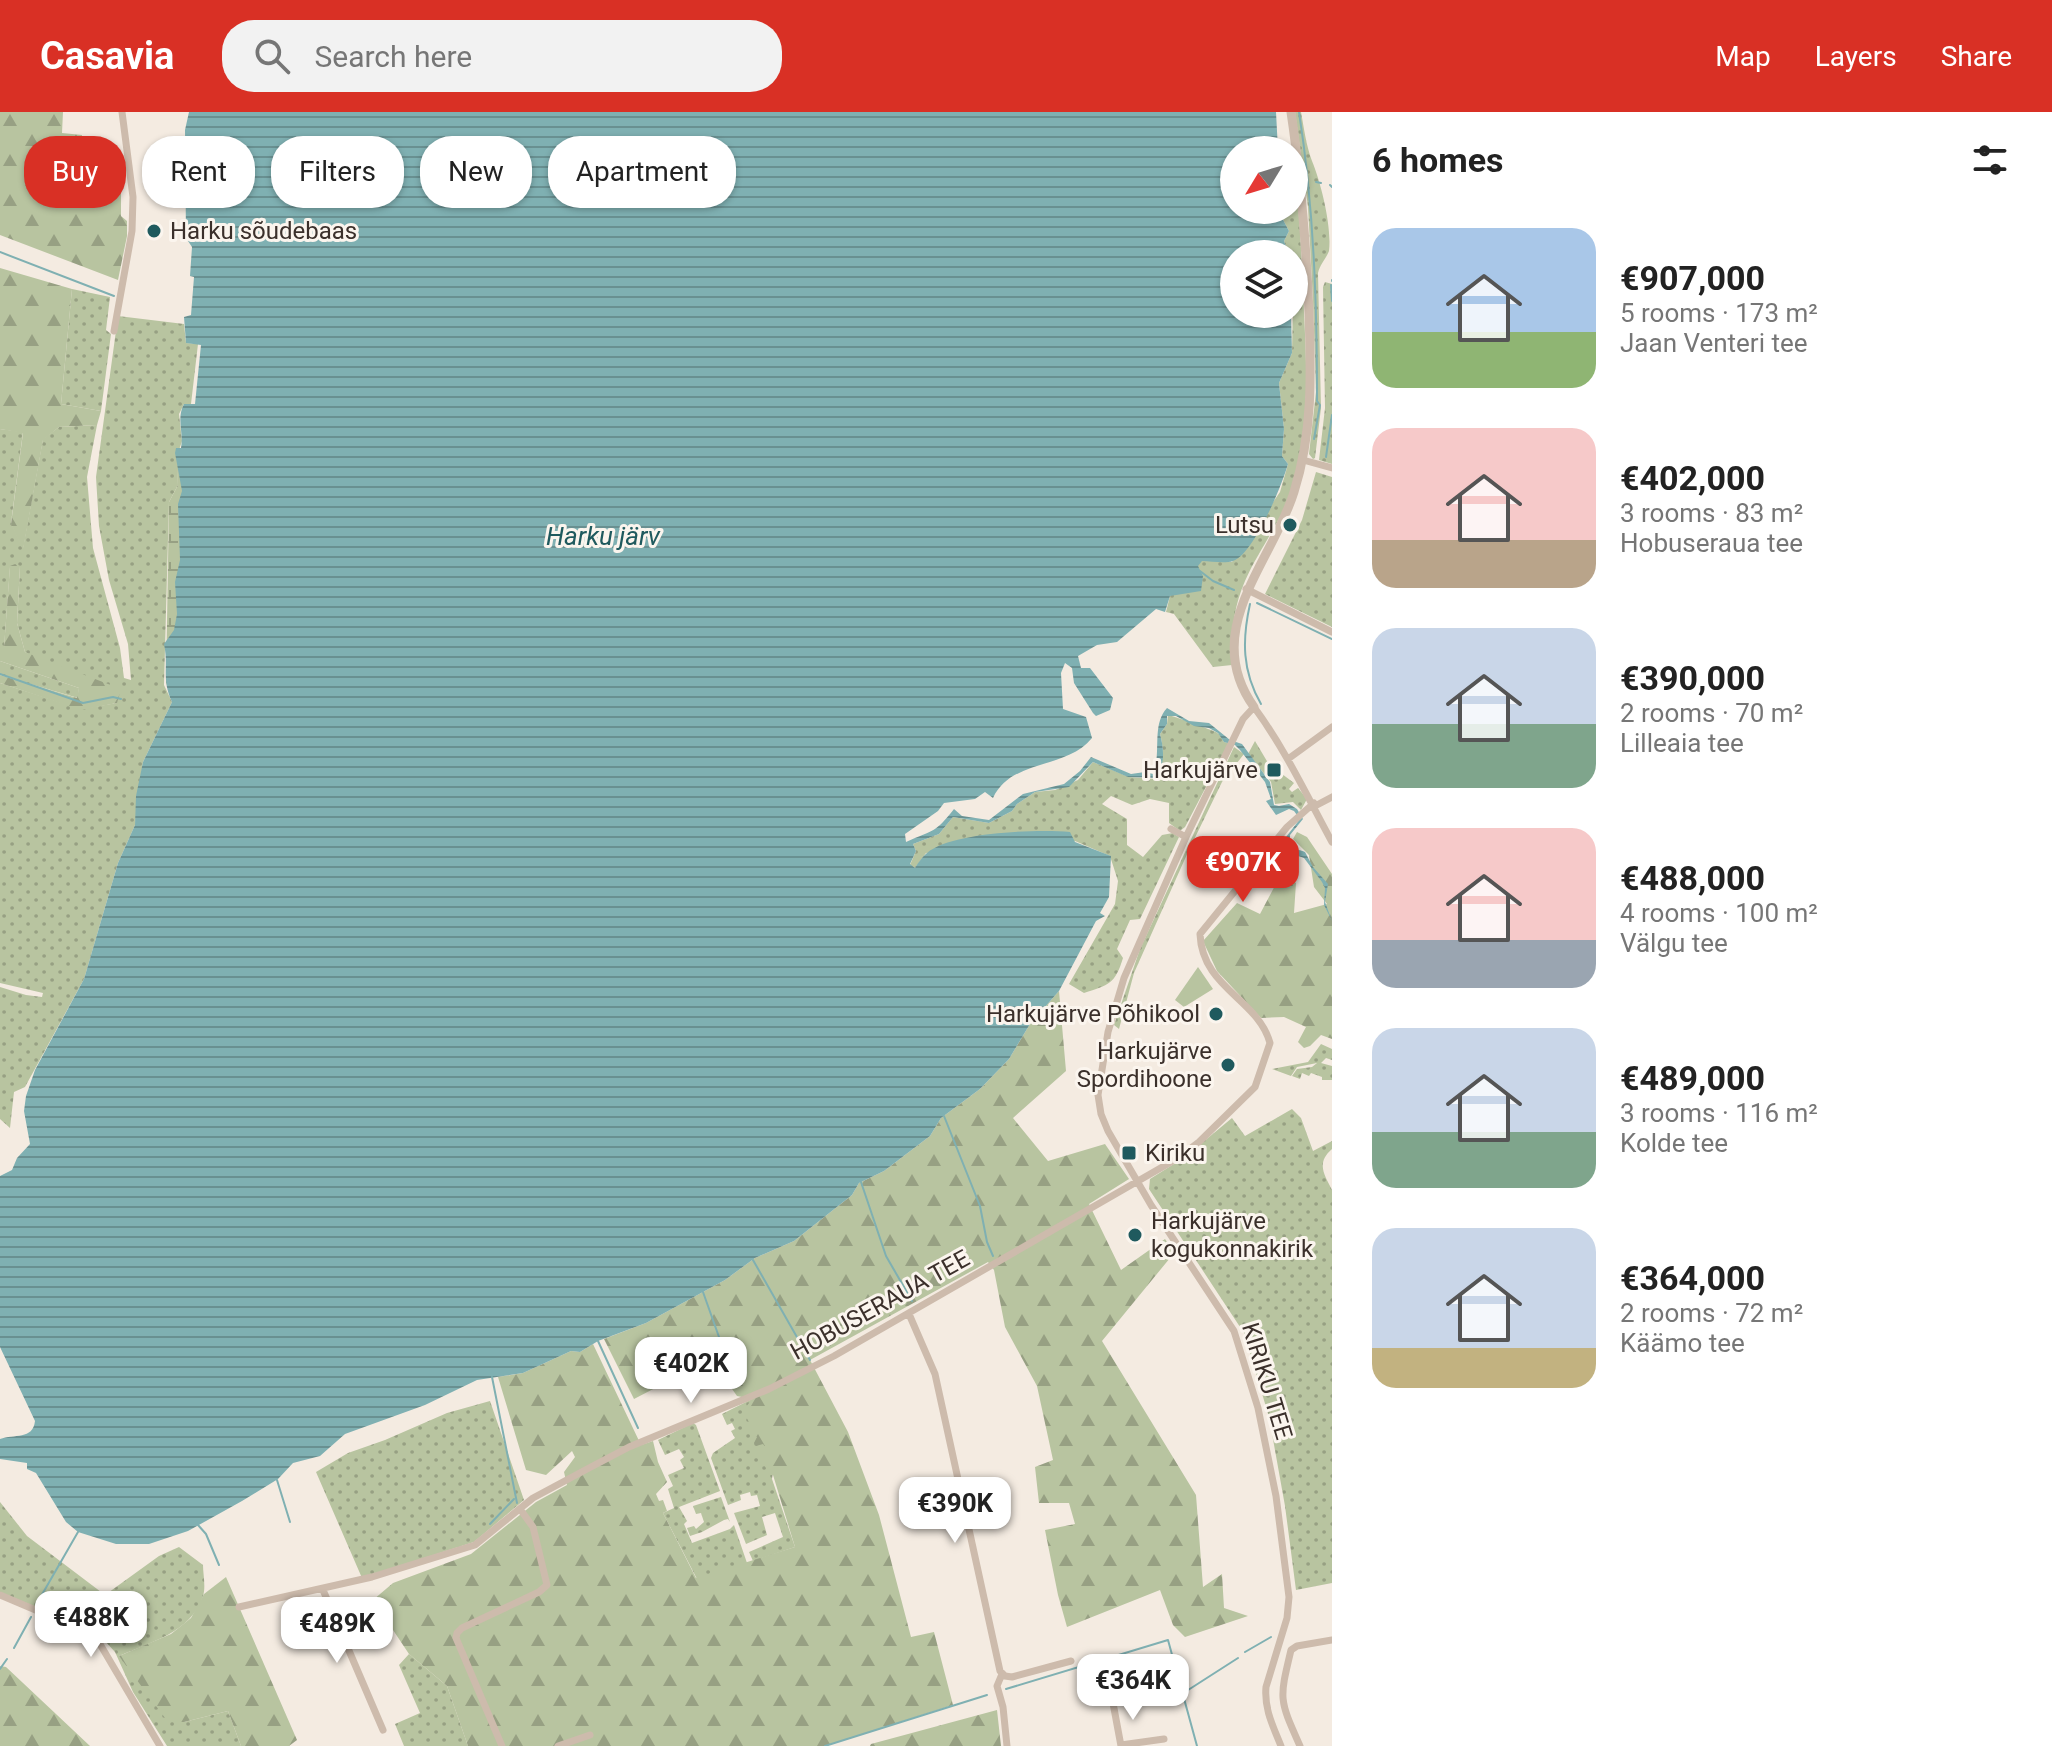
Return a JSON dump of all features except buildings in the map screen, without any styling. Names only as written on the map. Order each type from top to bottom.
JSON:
[{"type":"street","points":[[114,331],[132,231],[133,197],[122,112]]},
{"type":"street","points":[[1291,112],[1305,224],[1312,390],[1303,460],[1284,519],[1246,589],[1238,625],[1236,667],[1243,688],[1288,759],[1332,842]]},
{"type":"street","points":[[1303,460],[1332,468]]},
{"type":"street","points":[[1246,589],[1332,632]]},
{"type":"street","name":"KIRIKU TEE","points":[[1254,707],[1243,719],[1186,837],[1124,978],[1108,1032],[1098,1105],[1137,1182],[1234,1331],[1263,1424],[1289,1597],[1287,1618],[1265,1698],[1266,1709],[1281,1746]]},
{"type":"street","points":[[1288,759],[1332,727]]},
{"type":"street","points":[[1314,805],[1332,797]]},
{"type":"street","name":"HOBUSERAUA TEE","points":[[239,1607],[323,1590],[406,1568],[475,1545],[533,1498],[629,1447],[769,1389],[909,1314],[1137,1182],[1199,1142],[1255,1087],[1270,1043],[1266,1031],[1209,969],[1201,948],[1200,934],[1299,815],[1314,805]]},
{"type":"street","points":[[1171,829],[1186,837]]},
{"type":"street","points":[[909,1314],[935,1374],[1002,1674],[997,1686],[1003,1707],[1007,1746]]},
{"type":"street","points":[[502,1746],[456,1638],[462,1628],[539,1592],[547,1585],[533,1527],[520,1509]]},
{"type":"street","points":[[323,1590],[383,1730]]},
{"type":"street","points":[[0,1595],[97,1639],[160,1746]]},
{"type":"street","points":[[1300,1746],[1281,1692],[1291,1650],[1297,1646],[1332,1640]]},
{"type":"street","points":[[1002,1674],[1012,1677],[1071,1661]]},
{"type":"street","points":[[1113,1703],[1121,1746],[1164,1739]]},
{"type":"street","points":[[558,1746],[590,1735]]},
{"type":"green space","points":[[0,112],[63,112],[62,133],[82,136],[24,136],[24,208],[121,208],[121,216],[127,221],[127,236],[118,280],[0,235]]},
{"type":"green space","points":[[1295,112],[1301,112],[1306,136],[1298,136]]},
{"type":"green space","points":[[1308,149],[1325,205],[1330,241],[1329,251],[1318,273],[1321,408],[1313,459],[1309,454],[1316,392]]},
{"type":"green space","points":[[1285,224],[1299,224],[1300,240],[1284,240],[1289,231]]},
{"type":"green space","points":[[0,268],[72,289],[61,404],[101,411],[97,425],[59,427],[43,440],[23,550],[11,524],[23,433],[0,429]]},
{"type":"green space","points":[[1325,282],[1332,284],[1332,464],[1319,460],[1325,408]]},
{"type":"green space","points":[[72,289],[110,297],[106,330],[111,334],[101,411],[61,404]]},
{"type":"green space","points":[[118,316],[184,324],[186,343],[198,344],[191,404],[184,404],[179,414],[182,441],[177,456],[178,485],[169,502],[164,685],[172,702],[143,762],[135,825],[118,863],[84,979],[25,1087],[14,1092],[10,1128],[0,1119],[0,987],[26,995],[42,997],[43,993],[0,983],[0,683],[81,709],[117,703],[25,652],[17,623],[20,566],[10,567],[4,648],[0,647],[0,429],[23,432],[11,523],[23,548],[43,439],[59,427],[97,425],[87,477],[93,548],[120,648],[124,678],[131,680],[128,644],[109,580],[99,526],[96,477]]},
{"type":"green space","points":[[1293,328],[1304,328],[1306,404],[1296,472],[1285,505],[1241,591],[1234,622],[1232,665],[1213,667],[1174,614],[1166,612],[1170,596],[1202,560],[1232,562],[1280,492],[1288,464],[1282,456],[1284,429],[1279,383],[1292,353]]},
{"type":"green space","points":[[176,454],[207,468],[185,675],[176,703],[166,683],[169,502],[178,485]]},
{"type":"green space","points":[[1316,472],[1332,477],[1332,627],[1265,594],[1302,520]]},
{"type":"green space","points":[[10,566],[20,566],[17,623],[25,652],[121,689],[117,703],[81,710],[0,683],[0,675],[77,698],[79,688],[0,661],[0,647],[4,647]]},
{"type":"green space","points":[[0,661],[79,688],[78,698],[0,675]]},
{"type":"green space","points":[[1168,715],[1216,732],[1224,742],[1229,743],[1185,827],[1180,831],[1169,823],[1169,803],[1150,799],[1132,805],[1111,796],[1102,804],[1127,819],[1127,845],[1143,857],[1162,835],[1173,833],[1179,837],[1140,919],[1130,920],[1117,949],[1123,958],[1120,967],[1114,978],[1105,985],[1084,993],[1069,984],[1115,904],[1118,881],[1110,856],[1075,841],[926,853],[915,868],[910,865],[916,851],[913,844],[939,834],[953,817],[989,823],[1012,811],[1035,792],[1055,790],[1078,780],[1093,762],[1129,777],[1155,779],[1162,757],[1160,734],[1167,724]]},
{"type":"green space","points":[[1255,741],[1274,773],[1278,771],[1294,783],[1289,789],[1292,792],[1298,788],[1307,799],[1301,810],[1293,802],[1275,804],[1271,782],[1248,754]]},
{"type":"green space","points":[[1234,747],[1244,754],[1222,782],[1188,852],[1134,973],[1119,1029],[1114,1025],[1140,949]]},
{"type":"green space","points":[[1297,832],[1307,837],[1332,874],[1332,1039],[1321,1035],[1304,1048],[1298,1042],[1306,1027],[1284,1017],[1261,1018],[1217,971],[1203,941],[1237,903],[1260,914],[1278,880],[1285,875],[1296,883],[1294,913],[1327,904],[1314,887],[1309,855],[1293,839]]},
{"type":"green space","points":[[1198,967],[1213,989],[1184,1007],[1175,1000]]},
{"type":"green space","points":[[1059,991],[1066,1071],[1013,1118],[1048,1161],[1105,1144],[1129,1179],[1089,1204],[1121,1270],[1165,1239],[1173,1250],[1170,1258],[1102,1341],[1196,1495],[1203,1587],[1222,1574],[1224,1608],[1248,1616],[1185,1637],[1173,1625],[1160,1590],[1067,1627],[1045,1530],[1075,1524],[1069,1503],[1039,1503],[1035,1467],[1053,1460],[1037,1386],[1005,1327],[994,1270],[988,1262],[810,1360],[848,1432],[879,1515],[911,1637],[934,1632],[953,1705],[825,1746],[468,1746],[447,1686],[409,1654],[373,1600],[393,1583],[471,1554],[536,1502],[567,1485],[564,1472],[575,1457],[572,1451],[546,1475],[526,1470],[498,1377],[523,1373],[571,1351],[580,1352],[593,1344],[641,1445],[653,1441],[667,1482],[656,1494],[659,1501],[663,1500],[667,1511],[663,1513],[696,1578],[795,1547],[773,1475],[762,1461],[761,1450],[766,1448],[763,1444],[756,1446],[757,1437],[748,1433],[751,1426],[743,1411],[752,1399],[737,1396],[711,1359],[634,1399],[604,1339],[646,1323],[725,1280],[755,1258],[794,1241],[852,1195],[859,1183],[884,1171],[930,1136],[941,1118],[980,1089],[1009,1059],[1030,1024]]},
{"type":"green space","points":[[1321,1044],[1332,1049],[1332,1060],[1326,1058],[1321,1063],[1332,1066],[1332,1080],[1322,1080],[1322,1077],[1311,1073],[1309,1076],[1302,1073],[1300,1079],[1292,1076],[1297,1069],[1317,1063],[1297,1067],[1291,1076],[1272,1069],[1308,1062]]},
{"type":"green space","points":[[1292,1109],[1301,1118],[1313,1151],[1332,1141],[1332,1149],[1323,1164],[1332,1190],[1332,1583],[1296,1590],[1269,1417],[1244,1333],[1149,1189],[1150,1179],[1185,1157],[1232,1118],[1245,1136]]},
{"type":"green space","points":[[752,1399],[770,1422],[776,1451],[772,1479],[795,1547],[753,1561],[749,1552],[783,1537],[775,1513],[762,1517],[767,1535],[746,1544],[734,1513],[760,1506],[757,1495],[751,1496],[750,1492],[740,1495],[741,1500],[728,1505],[711,1458],[713,1453],[735,1438],[731,1431],[735,1429],[732,1423],[727,1425],[722,1414]]},
{"type":"green space","points":[[490,1401],[524,1500],[474,1542],[362,1578],[316,1472],[348,1453],[447,1413]]},
{"type":"green space","points":[[693,1423],[720,1491],[679,1507],[687,1521],[684,1524],[692,1543],[734,1525],[747,1563],[697,1579],[663,1513],[674,1508],[668,1489],[673,1486],[668,1475],[684,1468],[680,1460],[684,1457],[679,1449],[665,1455],[658,1440]]},
{"type":"green space","points":[[721,1497],[730,1522],[724,1520],[690,1536],[687,1528],[694,1526],[696,1529],[704,1522],[701,1513],[696,1514],[693,1506]]},
{"type":"green space","points":[[0,1502],[27,1536],[105,1595],[159,1556],[179,1547],[203,1565],[203,1596],[189,1619],[168,1635],[119,1656],[184,1722],[228,1711],[241,1746],[167,1746],[133,1692],[115,1652],[105,1641],[0,1593]]},
{"type":"green space","points":[[226,1577],[297,1740],[289,1746],[241,1746],[228,1711],[184,1722],[168,1722],[119,1656],[171,1634],[191,1618],[204,1594]]},
{"type":"green space","points":[[409,1654],[447,1686],[468,1746],[404,1746],[395,1724],[420,1713],[399,1665]]},
{"type":"green space","points":[[0,1666],[6,1667],[90,1746],[0,1746]]},
{"type":"green space","points":[[997,1710],[1001,1746],[870,1746],[871,1744]]},
{"type":"water","name":"Harku järv","points":[[189,112],[1276,112],[1277,136],[1220,136],[1220,224],[1285,224],[1289,231],[1284,240],[1220,240],[1220,328],[1291,328],[1292,353],[1279,383],[1284,429],[1282,456],[1288,464],[1266,518],[1241,556],[1229,562],[1202,561],[1198,566],[1203,576],[1201,591],[1170,596],[1165,612],[1156,609],[1117,642],[1097,645],[1078,656],[1081,668],[1090,668],[1113,698],[1110,710],[1096,716],[1093,713],[1074,683],[1072,668],[1065,663],[1061,673],[1063,709],[1086,717],[1092,738],[1081,748],[1013,776],[993,798],[985,792],[975,799],[944,803],[938,811],[905,834],[906,842],[929,832],[938,827],[954,809],[962,816],[989,820],[1023,794],[1064,784],[1091,757],[1131,774],[1153,774],[1159,723],[1167,708],[1189,721],[1209,723],[1230,740],[1242,744],[1270,782],[1274,805],[1289,804],[1297,809],[1303,819],[1290,835],[1291,843],[1293,848],[1305,852],[1328,884],[1325,902],[1332,921],[1324,905],[1325,888],[1322,882],[1304,858],[1290,853],[1286,837],[1300,819],[1294,811],[1289,809],[1276,815],[1266,801],[1271,799],[1265,782],[1235,745],[1224,742],[1218,733],[1209,728],[1194,726],[1176,716],[1167,716],[1167,724],[1160,734],[1163,756],[1157,778],[1128,777],[1093,762],[1069,787],[1035,792],[1012,811],[989,823],[953,817],[939,834],[913,844],[916,851],[910,864],[915,868],[925,855],[939,846],[974,836],[1070,832],[1075,842],[1111,856],[1109,897],[1100,913],[1105,916],[1096,921],[1059,991],[1030,1024],[1009,1059],[980,1089],[941,1118],[930,1136],[884,1171],[859,1183],[852,1195],[794,1241],[755,1258],[725,1280],[646,1323],[523,1373],[477,1380],[425,1405],[345,1434],[320,1456],[293,1463],[278,1479],[188,1531],[149,1544],[116,1544],[78,1532],[66,1522],[36,1473],[27,1469],[27,1463],[0,1459],[0,1439],[27,1434],[35,1421],[0,1347],[0,1176],[12,1170],[17,1158],[30,1144],[24,1111],[26,1096],[35,1070],[84,979],[118,863],[135,825],[136,796],[143,762],[172,702],[167,686],[164,644],[174,630],[177,614],[175,582],[180,560],[178,504],[182,491],[175,453],[176,448],[181,448],[180,420],[184,404],[195,404],[201,345],[186,343],[184,317],[191,315],[194,277],[190,276],[192,247],[186,238],[186,208],[255,208],[255,136],[185,136]]},
{"type":"waterway","points":[[1299,112],[1314,256],[1317,401],[1320,405],[1314,439]]},
{"type":"waterway","points":[[1316,182],[1321,183]]},
{"type":"waterway","points":[[0,252],[114,296]]},
{"type":"waterway","points":[[1331,285],[1332,301]]},
{"type":"waterway","points":[[1326,457],[1332,415]]},
{"type":"waterway","points":[[1200,571],[1234,590]]},
{"type":"waterway","points":[[1257,603],[1332,639]]},
{"type":"waterway","points":[[1250,604],[1245,655],[1250,680],[1261,704]]},
{"type":"waterway","points":[[0,674],[83,703],[113,697],[121,699]]},
{"type":"waterway","points":[[944,1116],[980,1206],[993,1256]]},
{"type":"waterway","points":[[861,1182],[886,1256],[912,1301]]},
{"type":"waterway","points":[[753,1260],[810,1360]]},
{"type":"waterway","points":[[703,1292],[735,1382]]},
{"type":"waterway","points":[[598,1341],[638,1428]]},
{"type":"waterway","points":[[492,1377],[517,1503]]},
{"type":"waterway","points":[[277,1480],[290,1522]]},
{"type":"waterway","points":[[490,1524],[514,1499]]},
{"type":"waterway","points":[[198,1525],[206,1534],[219,1565]]},
{"type":"waterway","points":[[36,1605],[78,1532]]},
{"type":"waterway","points":[[14,1648],[31,1617]]},
{"type":"waterway","points":[[1245,1652],[1271,1637]]},
{"type":"waterway","points":[[1006,1689],[1168,1640],[1197,1746]]},
{"type":"waterway","points":[[1185,1692],[1238,1658]]},
{"type":"waterway","points":[[0,1669],[7,1659]]},
{"type":"waterway","points":[[825,1746],[987,1695]]},
{"type":"place","name":"Harku sõudebaas","points":[[154,231]]},
{"type":"place","name":"Lutsu","points":[[1290,525]]},
{"type":"place","name":"Harkujärve","points":[[1274,770]]},
{"type":"place","name":"Harkujärve Põhikool","points":[[1216,1014]]},
{"type":"place","name":"Harkujärve Spordihoone","points":[[1228,1065]]},
{"type":"place","name":"Kiriku","points":[[1129,1153]]},
{"type":"place","name":"Harkujärve kogukonnakirik","points":[[1135,1235]]}]
